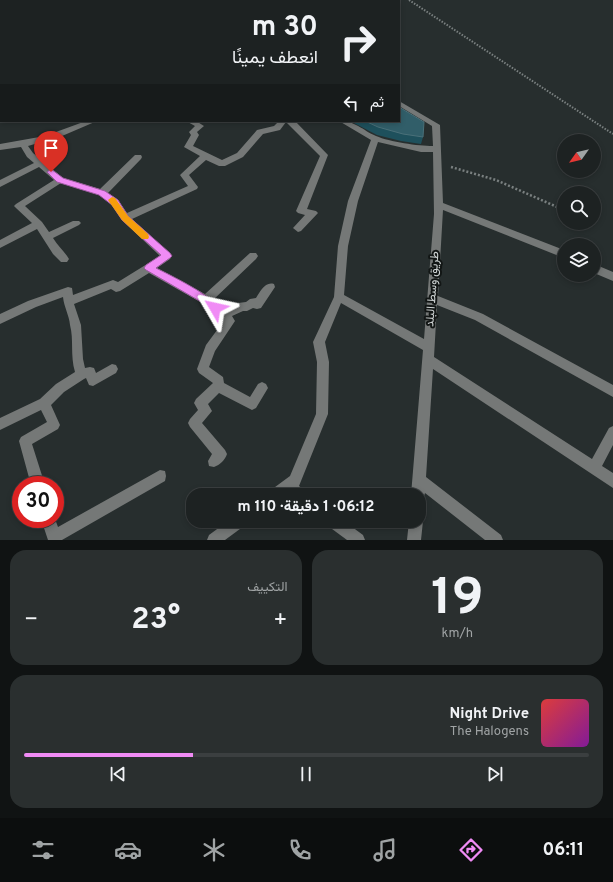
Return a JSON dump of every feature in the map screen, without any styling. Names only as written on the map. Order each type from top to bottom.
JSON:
[{"type":"street","name":"طريق وسط البلد","points":[[400,104],[436,125],[438,163],[439,205],[418,488]]},
{"type":"street","points":[[0,147],[23,144],[78,128],[91,122]]},
{"type":"street","points":[[192,122],[200,126],[193,132],[195,135],[188,147],[222,164],[240,155],[260,132],[278,128],[282,122]]},
{"type":"street","points":[[291,122],[324,155],[301,211],[313,212],[298,228]]},
{"type":"street","points":[[345,122],[375,140],[421,149],[437,149]]},
{"type":"street","points":[[285,488],[296,481],[322,414],[323,362],[319,342],[339,297],[342,246],[351,209],[375,140]]},
{"type":"street","points":[[23,144],[30,155],[60,180],[102,193],[115,202],[125,218],[167,256],[116,288],[113,284],[69,301]]},
{"type":"street","points":[[125,218],[156,203],[164,202],[194,187],[184,175],[205,156]]},
{"type":"street","points":[[102,193],[138,157]]},
{"type":"street","points":[[0,184],[40,163]]},
{"type":"street","points":[[60,180],[19,206],[39,224],[56,252],[64,259]]},
{"type":"street","points":[[439,205],[557,251]]},
{"type":"street","points":[[47,237],[76,223]]},
{"type":"street","points":[[0,244],[39,224]]},
{"type":"street","points":[[206,300],[253,256]]},
{"type":"street","points":[[149,268],[206,300],[230,321],[210,349],[203,369],[219,381],[218,386],[200,403],[206,410],[194,423],[221,454],[214,461]]},
{"type":"street","points":[[601,271],[613,277]]},
{"type":"street","points":[[223,316],[242,306],[247,307],[254,302],[257,305],[270,286]]},
{"type":"street","points":[[0,319],[32,304],[68,291],[69,301],[76,326],[77,359],[81,374]]},
{"type":"street","points":[[339,297],[429,353],[613,481]]},
{"type":"street","points":[[433,299],[480,317],[613,391]]},
{"type":"street","points":[[0,424],[44,403],[60,388],[81,374],[90,372],[93,380],[112,369]]},
{"type":"street","points":[[218,386],[252,404],[262,388]]},
{"type":"street","points":[[35,476],[25,441],[54,425],[44,403]]},
{"type":"street","points":[[594,468],[613,432]]},
{"type":"street","points":[[51,528],[54,539],[160,476]]},
{"type":"street","points":[[419,480],[496,540]]},
{"type":"street","points":[[214,540],[230,528]]},
{"type":"street","points":[[342,528],[358,540]]},
{"type":"street","points":[[414,540],[415,528]]},
{"type":"path","points":[[409,0],[613,134]]},
{"type":"path","points":[[438,163],[496,180],[557,207]]},
{"type":"building","points":[[400,108],[424,122],[423,137],[403,134],[378,127],[367,122],[400,122]]},
{"type":"slow traffic","points":[[112,200],[115,202],[125,218],[145,237]]},
{"type":"route","points":[[51,172],[60,180],[102,193],[115,202],[125,218],[167,256],[149,268],[206,300],[215,308]]}]
